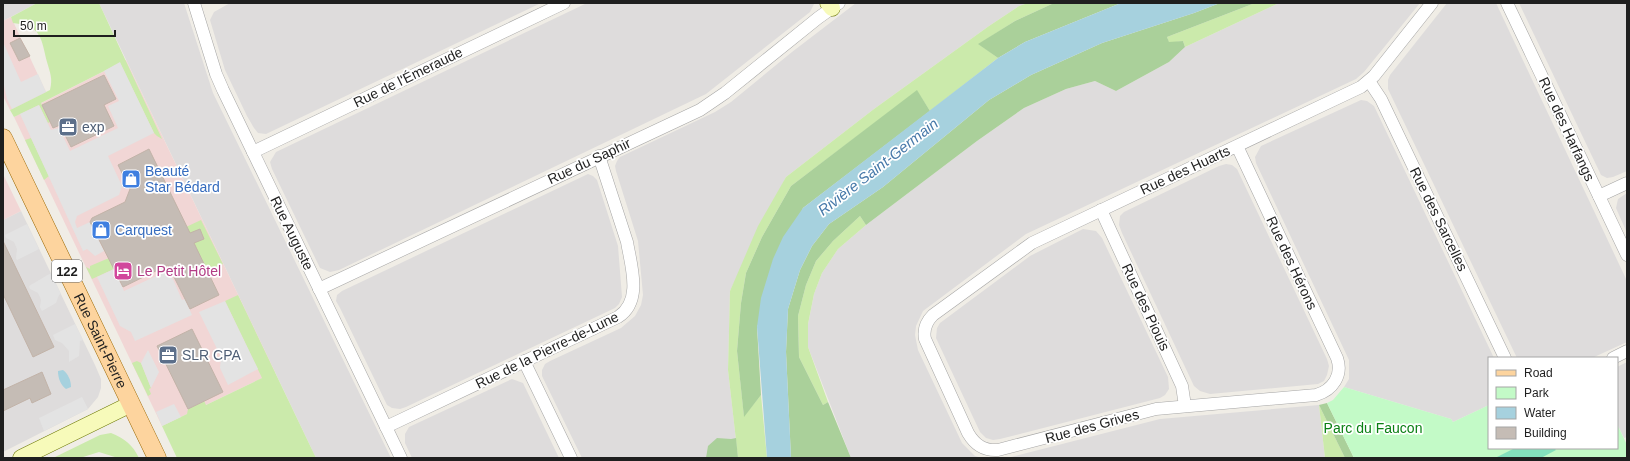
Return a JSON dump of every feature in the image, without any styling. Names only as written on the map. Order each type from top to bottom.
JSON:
[{"type":"main road","name":"Rue Saint-Pierre","points":[[3,138],[157,458]]},
{"type":"street","name":"Rue de l'Émeraude","points":[[253,152],[564,3]]},
{"type":"street","name":"Rue des Huarts","points":[[925,325],[938,310],[1025,247],[1355,90],[1369,81],[1432,3]]},
{"type":"street","name":"Rue des Harfangs","points":[[1507,3],[1627,255]]},
{"type":"street","name":"Rue Auguste","points":[[198,4],[216,74],[401,458]]},
{"type":"street","name":"Rue du Saphir","points":[[319,289],[712,103],[833,5]]},
{"type":"street","name":"Rue des Sarcelles","points":[[1369,81],[1381,99],[1505,357]]},
{"type":"street","name":"Rue des Hérons","points":[[1237,146],[1337,358],[1340,370],[1336,381]]},
{"type":"street","name":"Rue de la Pierre-de-Lune","points":[[386,428],[618,317],[626,311],[631,302],[634,291],[627,242],[599,156]]},
{"type":"street","points":[[1599,196],[1627,183]]},
{"type":"street","name":"Rue des Piouis","points":[[1101,210],[1182,386],[1185,406]]},
{"type":"street","name":"Rue des Grives","points":[[925,325],[924,334],[927,345],[968,433],[976,443],[986,450],[992,451],[1002,450],[1156,409],[1316,395],[1328,390],[1336,381]]},
{"type":"street","points":[[1615,357],[1627,351]]},
{"type":"street","points":[[524,361],[571,458]]},
{"type":"street","points":[[21,458],[131,404]]},
{"type":"shaded area","points":[[3,3],[37,3],[3,21]]},
{"type":"shaded area","points":[[99,3],[184,3],[213,93],[391,458],[316,458]]},
{"type":"shaded area","points":[[230,3],[541,3],[266,134],[258,133],[247,116],[225,70],[210,20],[214,12]]},
{"type":"shaded area","points":[[587,3],[814,4],[810,12],[706,94],[339,270],[330,272],[320,268],[272,169],[270,162],[276,152]]},
{"type":"shaded area","points":[[856,3],[1028,3],[1019,6],[989,26],[874,109],[786,177],[730,291],[728,370],[738,458],[582,458],[542,376],[542,370],[545,364],[550,361],[621,328],[635,316],[641,305],[643,295],[638,241],[616,171],[615,166],[617,161],[620,157],[715,112],[731,102],[792,52]]},
{"type":"shaded area","points":[[1279,3],[1420,3],[1364,72],[1356,79],[1026,234],[923,311],[916,326],[915,335],[918,350],[962,443],[975,456],[982,458],[851,458],[808,347],[808,324],[814,294],[822,273],[838,249],[866,225],[977,141],[1024,108],[1066,89],[1095,81],[1116,91],[1169,62],[1185,47]]},
{"type":"shaded area","points":[[1447,3],[1496,3],[1627,281],[1627,342],[1594,357],[1517,357],[1388,89],[1388,80],[1390,75]]},
{"type":"shaded area","points":[[1519,3],[1627,3],[1627,171],[1607,178],[1601,175]]},
{"type":"shaded area","points":[[11,17],[46,92],[10,110],[3,96],[3,21]]},
{"type":"shaded area","points":[[3,42],[21,82],[38,74],[46,92],[12,109],[7,99],[3,81]]},
{"type":"shaded area","points":[[126,60],[275,372],[162,426],[14,117]]},
{"type":"shaded area","points":[[120,62],[154,133],[108,156],[122,186],[119,195],[77,216],[75,222],[77,228],[90,222],[104,251],[95,256],[87,249],[83,251],[20,114],[39,105],[51,130],[59,128],[70,151],[118,128],[108,106],[119,101],[104,71]]},
{"type":"shaded area","points":[[1361,100],[1367,101],[1374,106],[1494,357],[1488,357],[1488,405],[1453,422],[1451,419],[1344,387],[1349,379],[1349,360],[1256,163],[1255,157],[1261,146]]},
{"type":"shaded area","points":[[1226,164],[1232,165],[1237,169],[1327,359],[1329,366],[1327,375],[1324,381],[1318,384],[1210,394],[1200,391],[1194,386],[1122,233],[1119,225],[1120,216],[1124,212]]},
{"type":"shaded area","points":[[3,174],[21,211],[3,220]]},
{"type":"shaded area","points":[[588,174],[597,180],[618,246],[622,297],[619,304],[615,308],[406,407],[400,409],[392,408],[387,405],[336,301],[337,295],[342,291]]},
{"type":"shaded area","points":[[1627,193],[1627,233],[1616,208],[1618,199]]},
{"type":"shaded area","points":[[21,211],[95,365],[101,379],[101,388],[98,397],[88,409],[3,452],[3,220]]},
{"type":"shaded area","points":[[27,224],[39,249],[17,260],[17,249],[14,242],[6,238],[5,235]]},
{"type":"shaded area","points":[[1083,229],[1096,231],[1102,238],[1168,377],[1169,389],[1165,395],[1160,398],[1000,439],[993,440],[986,438],[980,432],[936,338],[937,328],[940,323],[1030,256]]},
{"type":"shaded area","points":[[114,269],[124,291],[169,270],[182,300],[185,299],[192,315],[135,341],[131,332],[120,326],[97,277]]},
{"type":"shaded area","points":[[51,273],[61,294],[59,295],[56,303],[42,311],[40,307],[41,300],[38,293],[30,289],[29,286]]},
{"type":"shaded area","points":[[225,301],[258,369],[228,385],[220,368],[221,357],[199,312]]},
{"type":"shaded area","points":[[75,324],[83,340],[80,341],[79,356],[69,362],[69,351],[62,343],[55,340],[53,335]]},
{"type":"shaded area","points":[[148,350],[159,372],[151,388],[141,363]]},
{"type":"shaded area","points":[[1627,362],[1627,437],[1624,438],[1618,426],[1618,366]]},
{"type":"shaded area","points":[[512,379],[523,383],[559,458],[412,458],[405,443],[405,434],[409,427]]},
{"type":"shaded area","points":[[82,397],[88,409],[44,431],[39,418]]},
{"type":"shaded area","points":[[174,404],[181,417],[162,426],[156,412]]},
{"type":"shaded area","points":[[1319,405],[1325,458],[1007,458],[1160,419]]},
{"type":"green space","points":[[37,3],[99,3],[162,139],[154,133],[120,63],[41,103],[50,122],[48,123],[39,105],[14,117],[10,110],[50,90],[51,86],[50,73],[39,35],[30,27],[13,23],[11,17]]},
{"type":"green space","points":[[1028,3],[1054,3],[1015,21],[979,44],[998,58],[930,111],[917,91],[791,186],[762,237],[746,273],[741,303],[737,351],[744,416],[761,395],[767,458],[738,458],[728,370],[730,291],[758,226],[786,177],[874,109],[989,26],[1019,6]]},
{"type":"green space","points":[[1054,3],[1121,3],[1025,42],[998,58],[978,44],[1015,21]]},
{"type":"green space","points":[[1220,3],[1255,3],[1167,37],[1169,42],[1183,41],[1185,47],[1169,62],[1116,91],[1095,81],[1066,89],[1024,108],[977,141],[866,225],[860,216],[833,241],[816,261],[806,285],[798,316],[799,357],[823,405],[828,402],[851,458],[791,458],[786,352],[788,309],[800,270],[812,246],[829,224],[883,187],[989,100],[1031,75],[1102,43]]},
{"type":"green space","points":[[1255,3],[1279,3],[1185,47],[1183,41],[1169,43],[1167,37]]},
{"type":"green space","points":[[917,90],[930,111],[803,208],[757,327],[761,395],[744,417],[737,351],[741,303],[746,273],[762,237],[791,186]]},
{"type":"green space","points":[[31,138],[49,176],[44,180],[25,140]]},
{"type":"green space","points":[[860,216],[866,225],[838,249],[822,273],[814,294],[808,324],[808,347],[828,402],[823,405],[799,357],[798,316],[806,285],[816,261],[833,241]]},
{"type":"green space","points":[[201,220],[223,264],[207,271],[186,227]]},
{"type":"green space","points":[[109,258],[114,269],[92,279],[86,267],[90,269],[90,266]]},
{"type":"green space","points":[[238,295],[316,458],[177,458],[162,426],[187,414],[188,409],[204,401],[206,405],[262,378],[225,301]]},
{"type":"green space","points":[[137,361],[141,363],[151,388],[149,389],[151,394],[148,396],[132,363]]},
{"type":"green space","name":"Parc du Faucon","points":[[1344,387],[1451,419],[1453,422],[1488,405],[1488,449],[1618,449],[1618,426],[1627,445],[1627,458],[1354,458],[1327,403],[1333,400]]},
{"type":"green space","points":[[1327,403],[1354,458],[1345,458],[1319,405]]},
{"type":"green space","points":[[1319,405],[1345,458],[1325,458]]},
{"type":"green space","points":[[111,433],[128,442],[139,458],[118,458],[99,452],[80,458],[53,458],[100,435]]},
{"type":"green space","points":[[717,438],[736,438],[738,458],[706,458],[708,446]]},
{"type":"green space","points":[[1513,449],[1556,450],[1541,458],[1495,458]]},
{"type":"water","name":"Rivière Saint-Germain","points":[[1121,3],[1220,3],[1102,43],[1031,75],[989,100],[883,187],[829,224],[812,246],[800,270],[788,309],[786,352],[791,458],[767,458],[757,327],[761,298],[773,259],[783,237],[803,208],[998,58],[1025,42]]},
{"type":"water","points":[[63,370],[69,377],[71,384],[71,387],[66,389],[61,384],[58,371]]},
{"type":"building","points":[[20,38],[30,56],[19,61],[10,43]]},
{"type":"building","points":[[104,75],[116,99],[104,105],[114,126],[71,147],[60,125],[53,128],[42,105]]},
{"type":"building","points":[[149,149],[190,233],[200,229],[204,239],[194,243],[219,295],[190,309],[168,265],[123,287],[90,222],[92,218],[125,202],[130,189],[118,165]]},
{"type":"building","points":[[3,241],[54,347],[33,357],[3,294]]},
{"type":"building","points":[[192,329],[223,392],[188,409],[157,346]]},
{"type":"building","points":[[42,372],[51,394],[32,403],[30,398],[3,411],[3,390]]},
{"type":"place","name":"exp","points":[[68,127]]},
{"type":"place","name":"Beauté Star Bédard","points":[[131,179]]},
{"type":"place","name":"Carquest","points":[[101,230]]},
{"type":"place","name":"Le Petit Hôtel","points":[[123,271]]},
{"type":"place","name":"SLR CPA","points":[[168,355]]}]
